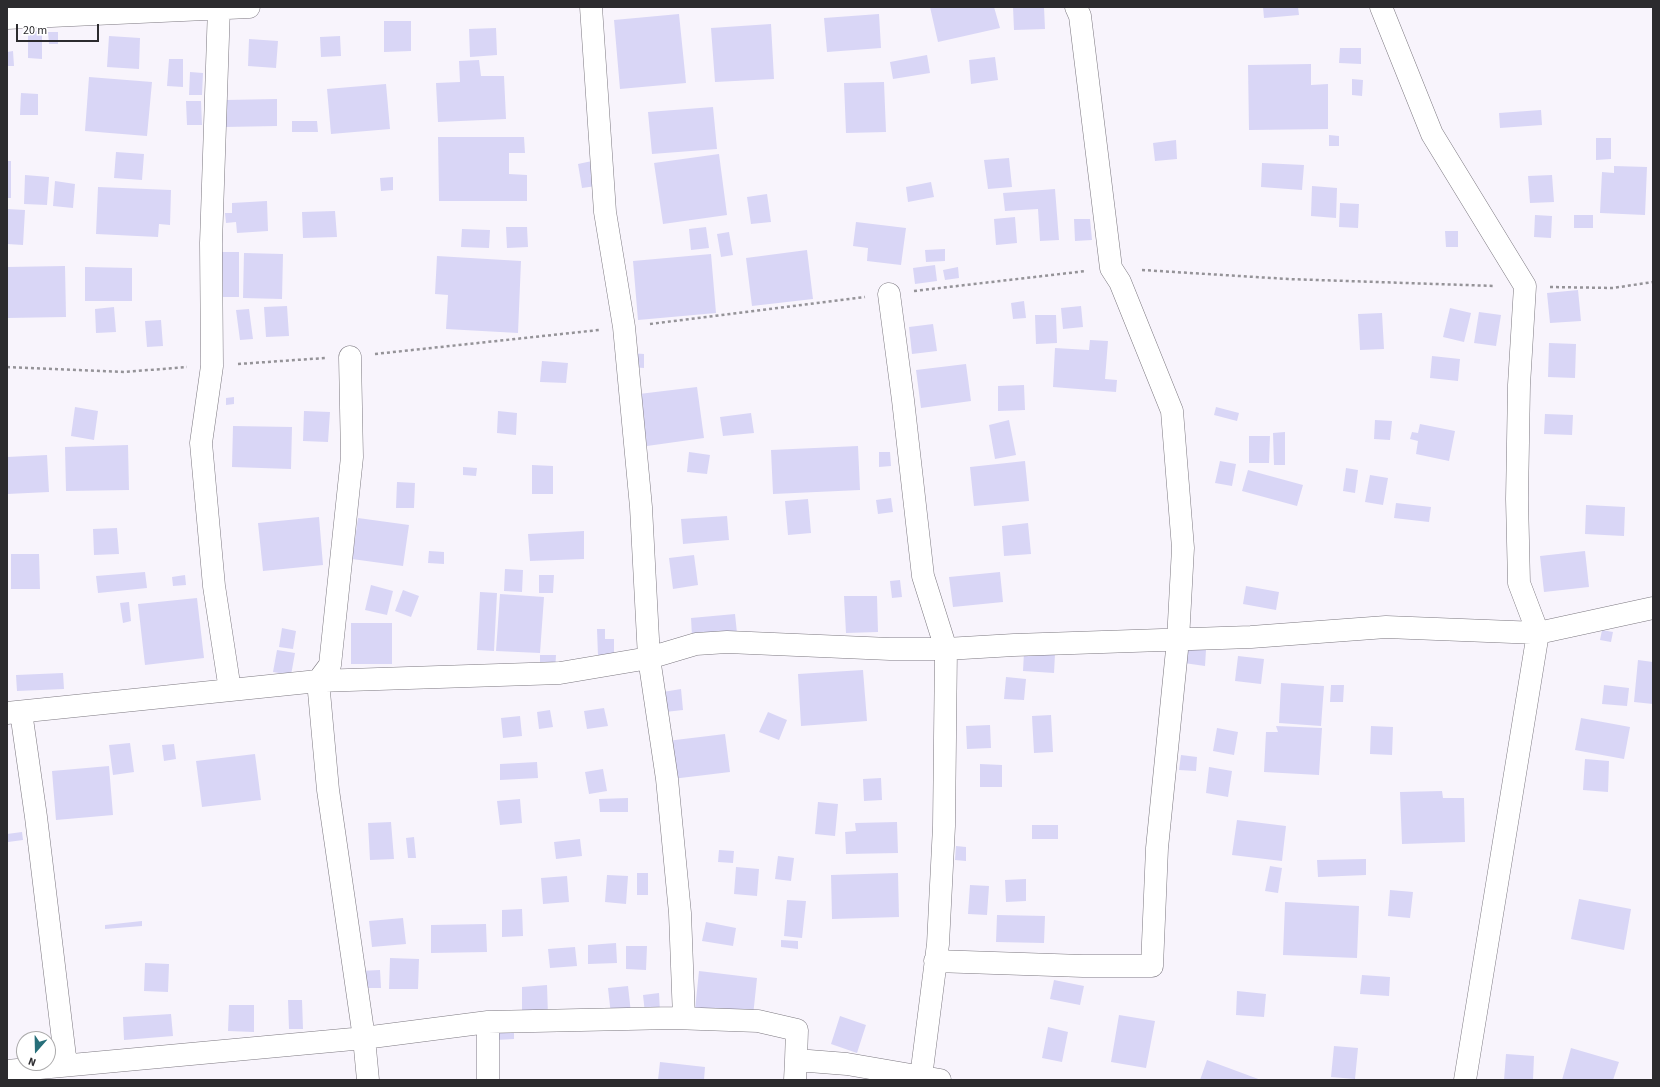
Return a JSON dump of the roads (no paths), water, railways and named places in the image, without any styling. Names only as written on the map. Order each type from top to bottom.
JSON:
[{"type":"street","points":[[7,18],[249,7]]},
{"type":"street","points":[[591,7],[605,212],[624,327],[641,507],[649,658],[668,787],[680,913],[684,1018]]},
{"type":"street","points":[[935,961],[1083,966],[1152,966],[1157,848],[1178,640],[1183,548],[1172,411],[1120,282],[1112,268],[1080,16],[1076,7]]},
{"type":"street","points":[[1381,7],[1432,134],[1525,286],[1517,491],[1519,583],[1538,633],[1466,1080]]},
{"type":"street","points":[[219,8],[211,243],[212,366],[201,443],[214,586],[230,690]]},
{"type":"street","points":[[7,1071],[364,1038],[488,1022],[684,1018],[758,1021],[797,1030],[795,1070],[847,1064],[930,1078],[935,961],[938,944],[944,826],[946,650],[923,576],[903,400],[889,294]]},
{"type":"street","points":[[350,357],[352,457],[330,665],[318,681],[328,790],[364,1038],[368,1080]]},
{"type":"street","points":[[66,1065],[36,817],[14,713],[318,681],[560,673],[649,658],[696,644],[727,642],[946,650],[1014,645],[1251,637],[1386,627],[1538,633],[1653,608]]},
{"type":"street","points":[[488,1022],[488,1080]]}]
